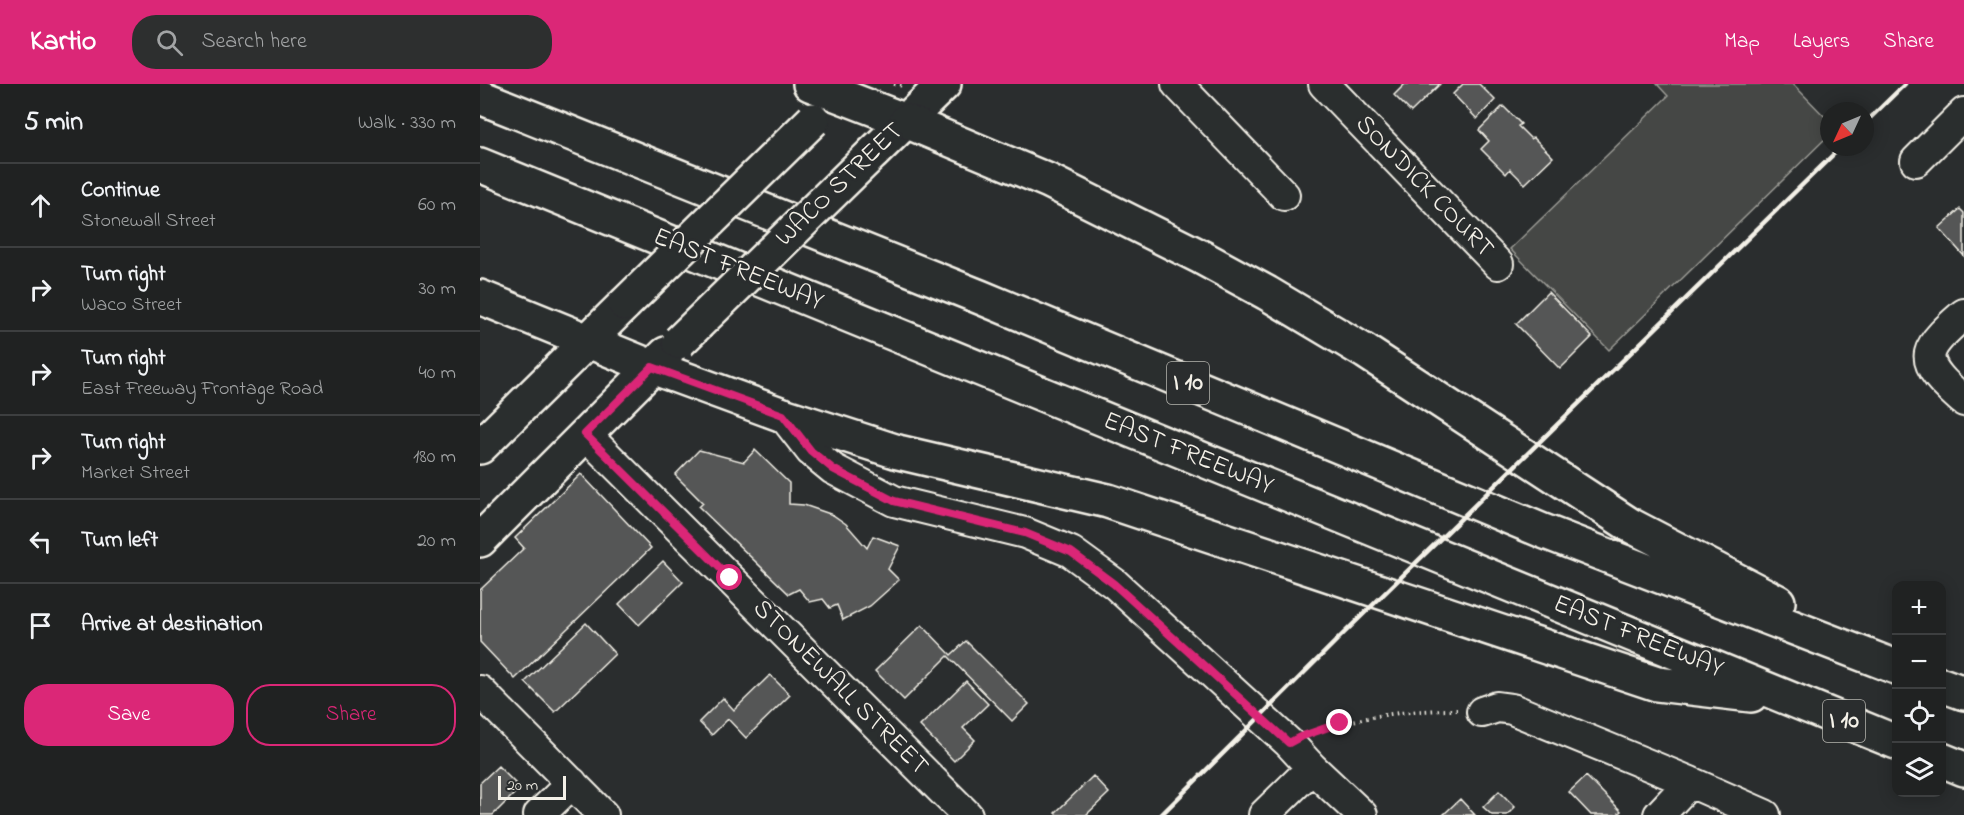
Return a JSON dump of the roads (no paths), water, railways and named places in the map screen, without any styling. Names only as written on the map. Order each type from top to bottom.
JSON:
[{"type":"main road","name":"WACO STREET","points":[[480,540],[652,367],[944,84]]},
{"type":"main road","points":[[480,447],[813,120],[832,88],[906,122],[1049,181],[1210,262],[1366,352],[1630,525],[1892,664]]},
{"type":"main road","name":"I 10","points":[[480,97],[980,297],[1543,531],[1892,664]]},
{"type":"main road","name":"EAST FREEWAY","points":[[480,165],[1892,740]]},
{"type":"main road","points":[[480,297],[652,367],[783,415],[897,452],[1108,501],[1657,684],[1791,700]]},
{"type":"main road","points":[[1946,687],[1964,693]]},
{"type":"main road","points":[[1946,762],[1964,769]]},
{"type":"street","points":[[1177,84],[1284,195]]},
{"type":"street","name":"SONDICK COURT","points":[[1324,84],[1498,264]]},
{"type":"street","points":[[1916,161],[1964,113]]},
{"type":"street","points":[[1964,314],[1937,342],[1930,353],[1936,374],[1964,401]]},
{"type":"street","points":[[783,415],[811,451],[833,469],[894,501],[1025,533],[1071,552],[1114,584],[1289,743],[1362,815]]},
{"type":"street","name":"STONEWALL STREET","points":[[585,434],[967,815]]},
{"type":"street","points":[[480,691],[603,815]]},
{"type":"street","points":[[1482,712],[1497,707],[1512,709],[1765,815]]},
{"type":"street","points":[[1264,815],[1312,768]]},
{"type":"street","points":[[1659,815],[1690,782]]},
{"type":"street","points":[[539,815],[572,783]]},
{"type":"railway","points":[[1874,114],[1905,84]]},
{"type":"railway","points":[[1161,815],[1832,156]]}]
